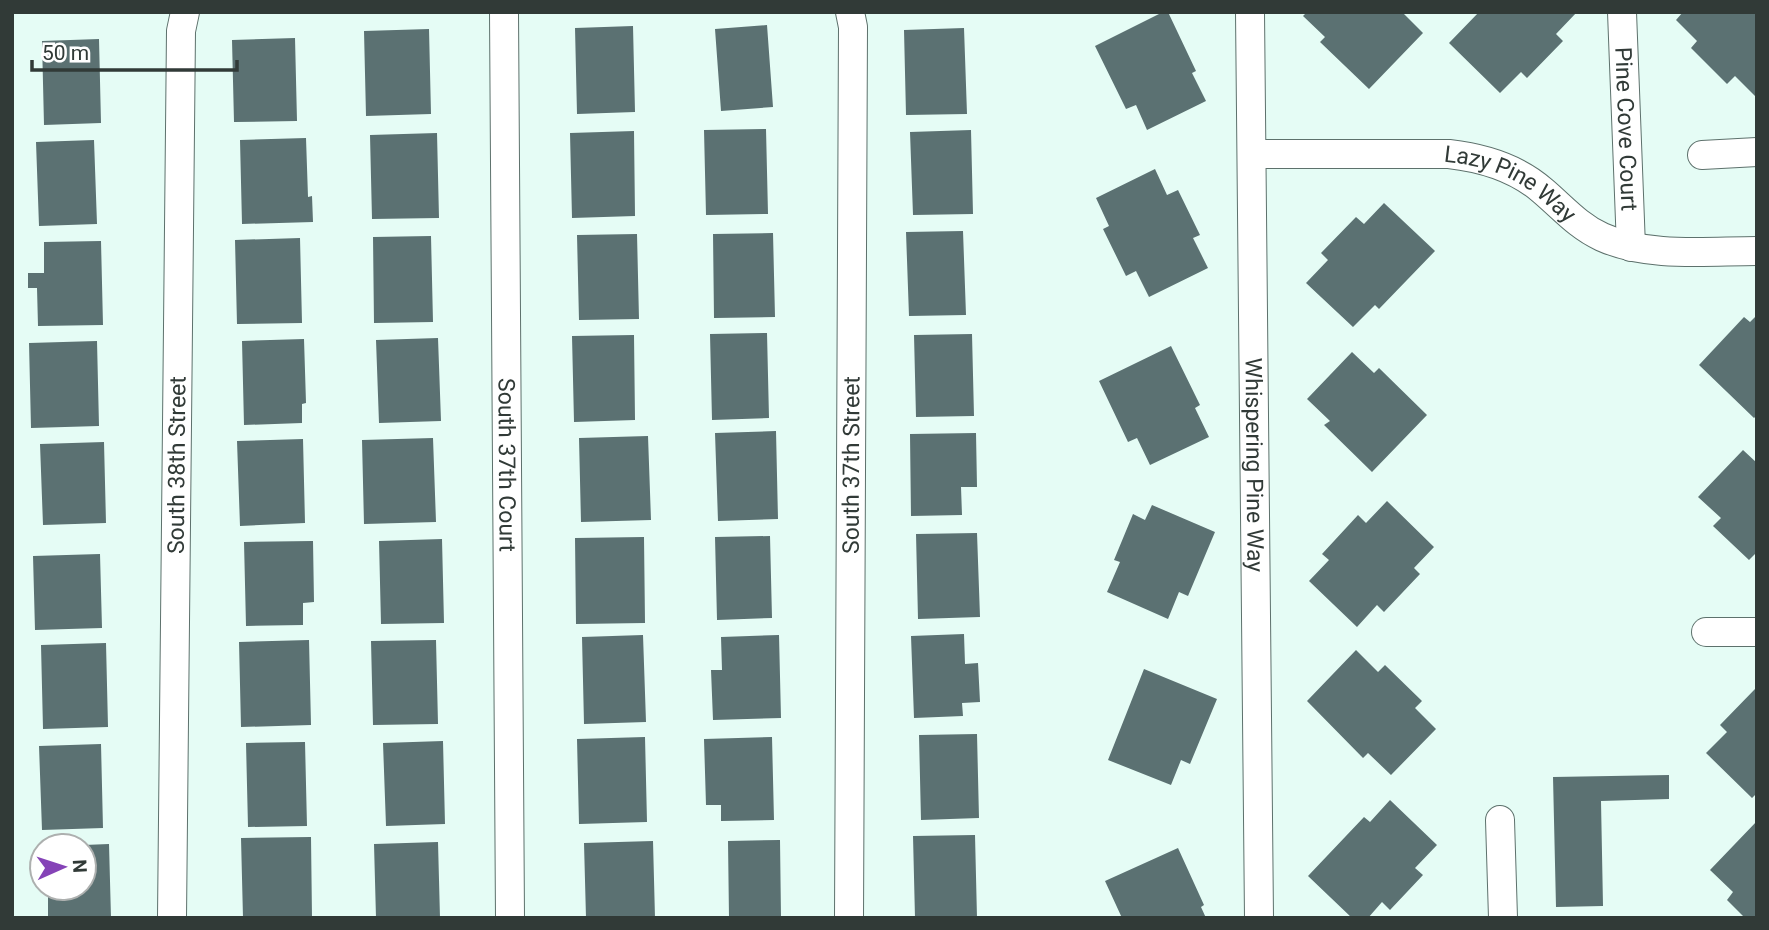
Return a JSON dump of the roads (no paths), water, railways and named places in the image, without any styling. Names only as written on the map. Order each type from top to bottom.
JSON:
[{"type":"street","name":"South 38th Street","points":[[172,918],[181,31],[185,12]]},
{"type":"street","name":"South 37th Court","points":[[504,12],[510,918]]},
{"type":"street","name":"South 37th Street","points":[[849,918],[853,27],[850,12]]},
{"type":"street","name":"Whispering Pine Way","points":[[1250,12],[1259,918]]},
{"type":"street","name":"Pine Cove Court","points":[[1622,12],[1631,247]]},
{"type":"street","points":[[1702,155],[1757,152]]},
{"type":"street","name":"Lazy Pine Way","points":[[1252,154],[1450,153],[1470,156],[1526,178],[1587,229],[1631,247],[1670,251],[1757,251]]},
{"type":"street","points":[[1706,632],[1757,632]]},
{"type":"street","points":[[1500,820],[1503,918]]}]
